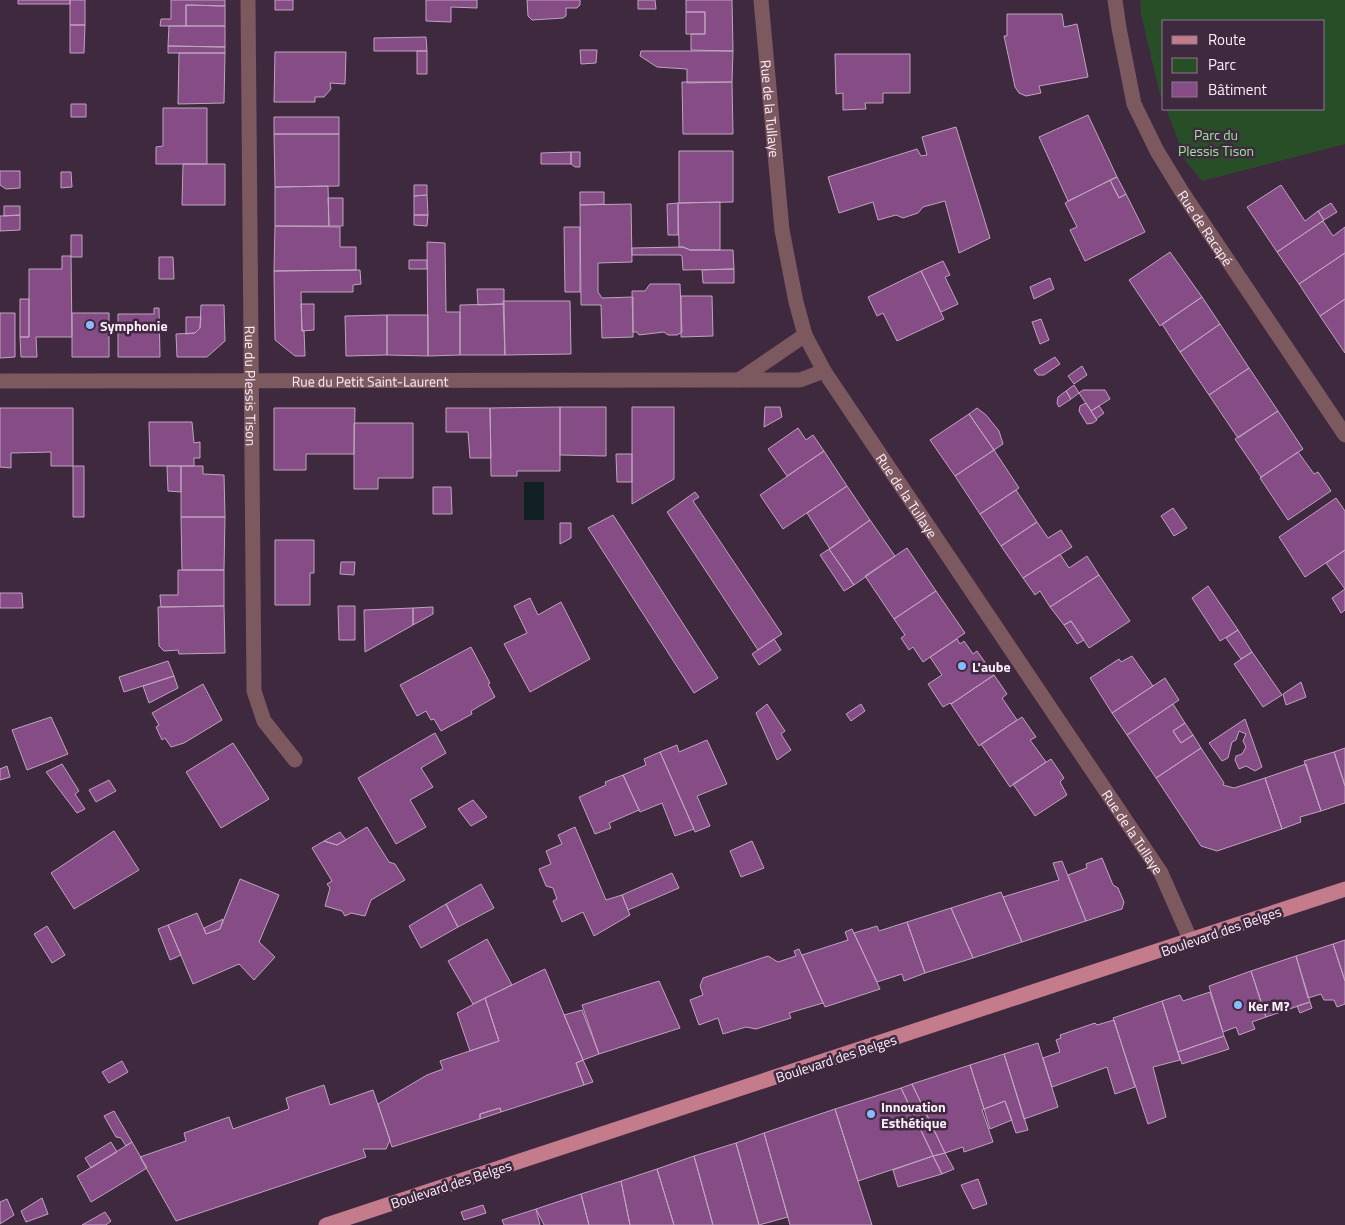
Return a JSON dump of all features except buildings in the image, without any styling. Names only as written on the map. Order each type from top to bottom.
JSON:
[{"type":"main road","name":"Boulevard des Belges","points":[[326,1225],[1345,889]]},
{"type":"street","name":"Rue du Plessis Tison","points":[[248,0],[254,691],[264,720],[295,760]]},
{"type":"street","name":"Rue de la Tullaye","points":[[761,0],[782,230],[796,302],[806,335],[824,371],[1162,873],[1191,941]]},
{"type":"street","name":"Rue de Racapé","points":[[1115,0],[1118,28],[1134,104],[1157,151],[1187,200],[1345,435]]},
{"type":"street","points":[[739,380],[806,335]]},
{"type":"street","name":"Rue du Petit Saint-Laurent","points":[[0,381],[800,380],[824,371]]},
{"type":"green space","name":"Parc du Plessis Tison","points":[[1140,0],[1345,0],[1345,144],[1202,181],[1185,160],[1166,110],[1325,110],[1325,20],[1162,20],[1162,98],[1141,14]]},
{"type":"shaded area","points":[[524,482],[544,482],[544,520],[524,520]]},
{"type":"place","name":"Symphonie","points":[[90,325]]},
{"type":"place","name":"L'aube","points":[[962,666]]},
{"type":"place","name":"Ker M?","points":[[1238,1005]]},
{"type":"place","name":"Innovation Esthétique","points":[[871,1114]]}]
